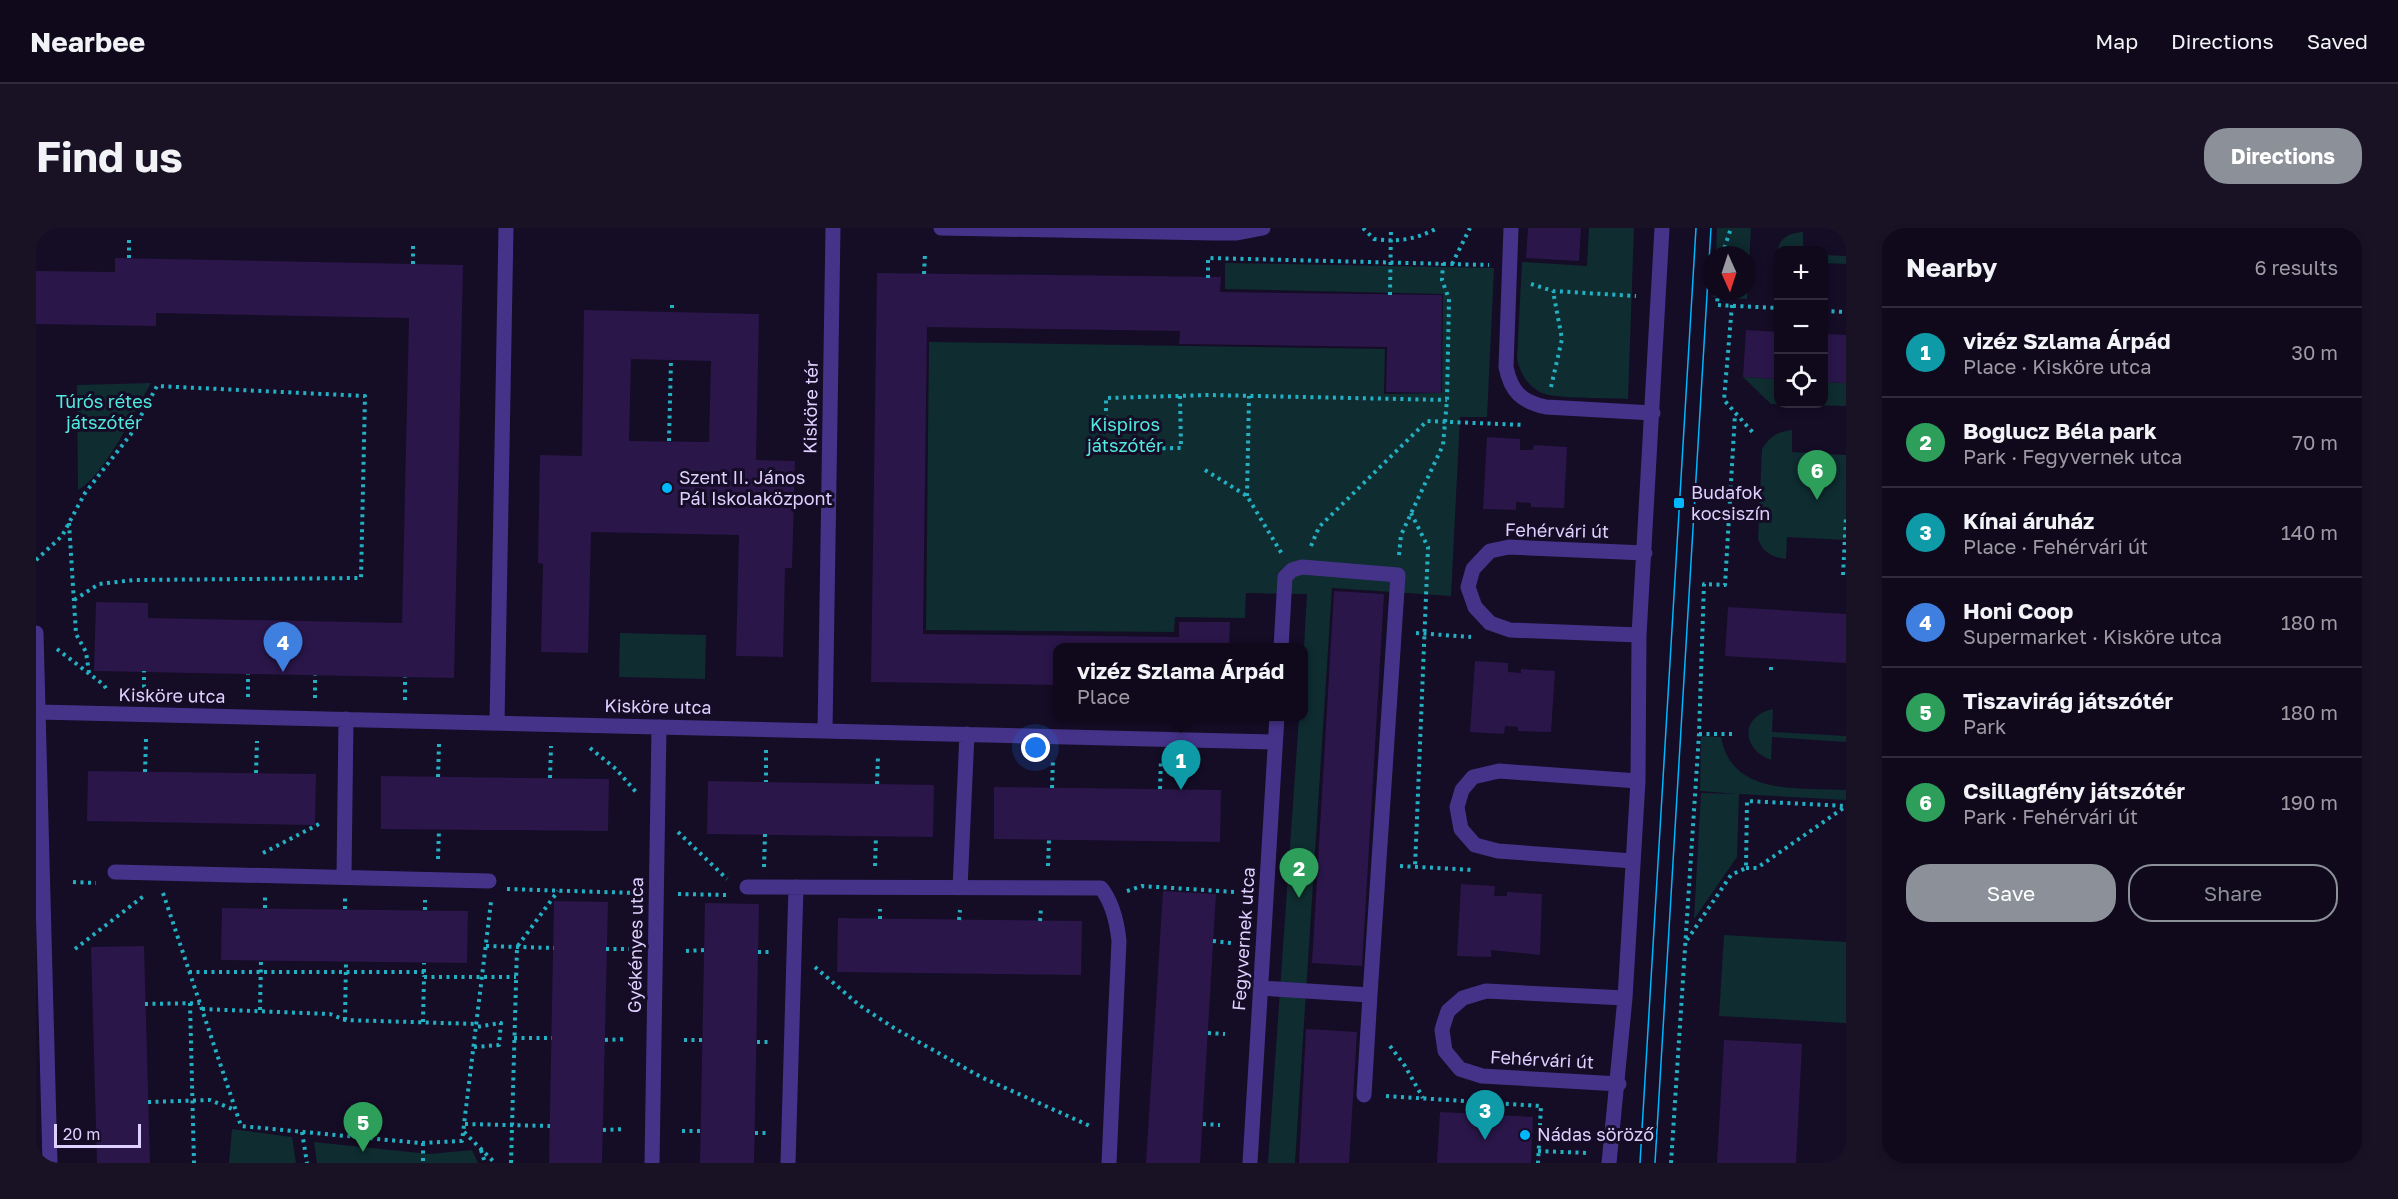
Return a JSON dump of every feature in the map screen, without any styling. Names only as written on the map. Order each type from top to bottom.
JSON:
[{"type":"street","points":[[497,723],[506,228]]},
{"type":"street","name":"Kisköre tér","points":[[825,731],[833,228]]},
{"type":"street","points":[[941,228],[1236,230],[1263,228]]},
{"type":"street","points":[[1511,228],[1506,367],[1509,381],[1517,395],[1531,404],[1546,407],[1653,413]]},
{"type":"street","name":"Fehérvári út","points":[[1609,1163],[1619,1083],[1638,781],[1639,635],[1662,228]]},
{"type":"street","name":"Fehérvári út","points":[[1639,635],[1510,630],[1490,623],[1475,607],[1468,587],[1473,569],[1490,551],[1509,547],[1645,553]]},
{"type":"street","points":[[1281,643],[1285,577],[1297,568],[1398,574],[1364,1095]]},
{"type":"street","points":[[36,633],[50,1163]]},
{"type":"street","name":"Kisköre utca","points":[[39,712],[1275,742]]},
{"type":"street","points":[[344,876],[346,720]]},
{"type":"street","name":"Fegyvernek utca","points":[[1250,1163],[1277,721]]},
{"type":"street","name":"Gyékényes utca","points":[[652,1163],[659,727]]},
{"type":"street","points":[[960,888],[967,734]]},
{"type":"street","points":[[1633,861],[1498,851],[1475,845],[1461,829],[1457,807],[1462,790],[1473,777],[1499,771],[1638,781]]},
{"type":"street","points":[[115,872],[489,881]]},
{"type":"street","points":[[747,887],[1101,888],[1108,897],[1119,941],[1109,1163]]},
{"type":"street","points":[[788,1163],[796,887]]},
{"type":"street","points":[[1260,988],[1370,995]]},
{"type":"street","name":"Fehérvári út","points":[[1619,1083],[1482,1076],[1460,1069],[1445,1051],[1442,1030],[1448,1011],[1463,998],[1486,991],[1625,998]]},
{"type":"path","points":[[1364,228],[1374,239],[1391,242],[1405,241],[1437,228]]},
{"type":"path","points":[[1390,295],[1391,228]]},
{"type":"path","points":[[1452,264],[1470,228]]},
{"type":"path","points":[[1725,246],[1731,228]]},
{"type":"path","points":[[129,239],[129,258]]},
{"type":"path","points":[[413,264],[414,244]]},
{"type":"path","points":[[924,274],[925,254]]},
{"type":"path","points":[[1208,278],[1208,258],[1443,263],[1494,266],[1523,281],[1553,291],[1637,296]]},
{"type":"path","points":[[1398,574],[1401,535],[1443,445],[1447,400],[1449,299],[1442,280],[1443,263]]},
{"type":"path","points":[[1546,407],[1562,339],[1553,291]]},
{"type":"path","points":[[1717,300],[1717,305],[1774,308]]},
{"type":"path","points":[[672,305],[672,312]]},
{"type":"path","points":[[1732,305],[1724,400],[1755,435]]},
{"type":"path","points":[[1828,311],[1846,312]]},
{"type":"path","points":[[669,441],[671,360]]},
{"type":"path","points":[[36,560],[62,536],[86,493],[130,434],[157,386],[365,396],[361,578],[134,580],[99,584],[74,600]]},
{"type":"path","points":[[1180,396],[1181,448],[1106,449],[1106,398],[1180,396],[1249,396],[1447,400]]},
{"type":"path","points":[[1247,496],[1249,396]]},
{"type":"path","points":[[1671,1163],[1699,734],[1704,584],[1725,585],[1735,414]]},
{"type":"path","points":[[1205,470],[1247,496],[1297,568],[1319,527],[1427,421],[1478,422]]},
{"type":"path","points":[[1411,513],[1428,547],[1415,867]]},
{"type":"path","points":[[1843,575],[1846,518]]},
{"type":"path","points":[[69,522],[76,634],[86,652],[89,673]]},
{"type":"path","points":[[1394,632],[1470,637]]},
{"type":"path","points":[[36,646],[54,646],[104,685],[110,695]]},
{"type":"path","points":[[1771,664],[1771,670]]},
{"type":"path","points":[[144,672],[144,696]]},
{"type":"path","points":[[248,674],[248,697]]},
{"type":"path","points":[[315,675],[315,698]]},
{"type":"path","points":[[405,677],[405,700]]},
{"type":"path","points":[[1699,734],[1732,734]]},
{"type":"path","points":[[145,772],[146,739]]},
{"type":"path","points":[[256,773],[257,741]]},
{"type":"path","points":[[438,777],[439,744]]},
{"type":"path","points":[[550,778],[551,746]]},
{"type":"path","points":[[588,747],[632,786]]},
{"type":"path","points":[[766,750],[766,782]]},
{"type":"path","points":[[877,784],[878,752]]},
{"type":"path","points":[[1053,755],[1053,788]]},
{"type":"path","points":[[1160,789],[1161,758]]},
{"type":"path","points":[[1746,868],[1747,801],[1846,806]]},
{"type":"path","points":[[1686,942],[1731,875],[1746,868],[1757,868],[1846,806]]},
{"type":"path","points":[[258,875],[259,855],[314,829]]},
{"type":"path","points":[[438,879],[439,829]]},
{"type":"path","points":[[764,887],[765,834]]},
{"type":"path","points":[[875,889],[876,836]]},
{"type":"path","points":[[688,839],[714,864]]},
{"type":"path","points":[[1397,866],[1449,868]]},
{"type":"path","points":[[160,883],[241,1126],[423,1143],[462,1141],[493,889],[489,881]]},
{"type":"path","points":[[75,949],[150,891]]},
{"type":"path","points":[[511,1163],[517,947],[558,891]]},
{"type":"path","points":[[1213,942],[1231,942]]},
{"type":"path","points":[[486,946],[554,948]]},
{"type":"path","points":[[606,949],[629,949]]},
{"type":"path","points":[[686,951],[704,950]]},
{"type":"path","points":[[795,950],[859,1005],[894,1028],[981,1077],[1085,1122],[1110,1140]]},
{"type":"path","points":[[260,1011],[261,960]]},
{"type":"path","points":[[345,1020],[346,962]]},
{"type":"path","points":[[423,1022],[424,963]]},
{"type":"path","points":[[189,972],[516,977]]},
{"type":"path","points":[[190,1003],[194,1163]]},
{"type":"path","points":[[145,1004],[200,1003]]},
{"type":"path","points":[[202,1009],[330,1014],[345,1020],[477,1025],[501,1023],[500,1045],[474,1047]]},
{"type":"path","points":[[1368,1019],[1405,1066],[1424,1099]]},
{"type":"path","points":[[1208,1033],[1225,1034]]},
{"type":"path","points":[[514,1038],[552,1038]]},
{"type":"path","points":[[605,1040],[627,1040]]},
{"type":"path","points":[[684,1040],[702,1040]]},
{"type":"path","points":[[1364,1095],[1541,1106],[1538,1163]]},
{"type":"path","points":[[148,1102],[210,1100],[235,1110]]},
{"type":"path","points":[[465,1124],[550,1126]]},
{"type":"path","points":[[1203,1124],[1220,1125]]},
{"type":"path","points":[[603,1130],[625,1129]]},
{"type":"path","points":[[682,1131],[701,1131]]},
{"type":"path","points":[[302,1132],[307,1163]]},
{"type":"path","points":[[464,1132],[495,1163]]},
{"type":"path","points":[[423,1143],[423,1163]]},
{"type":"path","points":[[481,1149],[485,1163]]},
{"type":"path","points":[[1538,1151],[1592,1154]]},
{"type":"green space","points":[[1589,228],[1634,228],[1628,399],[1570,397],[1542,393],[1525,379],[1517,359],[1522,262],[1587,266]]},
{"type":"green space","points":[[1717,228],[1751,228],[1750,246],[1716,246]]},
{"type":"green space","points":[[1803,232],[1803,246],[1779,246],[1784,238]]},
{"type":"green space","points":[[1828,255],[1846,256],[1846,264],[1828,263]]},
{"type":"green space","name":"Kispiros játszótér","points":[[1225,263],[1494,268],[1487,417],[1460,417],[1451,596],[1332,588],[1295,1163],[1268,1163],[1299,721],[1308,721],[1308,643],[1304,643],[1307,594],[1246,593],[1245,618],[1175,617],[1174,632],[926,630],[929,342],[1385,349],[1384,394],[1442,393],[1443,294],[1225,289]]},
{"type":"green space","points":[[1743,377],[1774,379],[1774,404],[1771,404]]},
{"type":"green space","points":[[1828,382],[1846,383],[1846,406],[1828,406]]},
{"type":"green space","name":"Túrós rétes játszótér","points":[[151,383],[109,457],[99,471],[78,490],[77,385]]},
{"type":"green space","points":[[1792,430],[1792,452],[1846,455],[1846,540],[1787,537],[1786,559],[1769,553],[1758,539],[1762,449],[1774,435]]},
{"type":"green space","points":[[620,633],[706,635],[705,679],[619,677]]},
{"type":"green space","points":[[1773,709],[1772,732],[1846,736],[1846,742],[1772,737],[1771,760],[1754,748],[1748,733],[1755,718]]},
{"type":"green space","points":[[1701,736],[1721,737],[1728,756],[1738,770],[1753,779],[1788,788],[1846,790],[1846,800],[1739,794],[1737,857],[1694,919],[1701,793],[1738,794],[1700,791]]},
{"type":"green space","points":[[1724,935],[1846,942],[1846,1023],[1719,1016]]},
{"type":"green space","points":[[232,1129],[292,1137],[296,1163],[229,1163]]},
{"type":"green space","points":[[314,1142],[429,1154],[472,1150],[478,1163],[317,1163]]},
{"type":"building","points":[[1528,228],[1581,228],[1579,261],[1526,258]]},
{"type":"building","points":[[115,258],[463,265],[454,678],[94,671],[96,602],[148,603],[148,618],[402,623],[409,318],[156,313],[156,326],[36,324],[36,271],[115,272]]},
{"type":"building","points":[[877,273],[1221,277],[1220,292],[1442,295],[1441,393],[1386,392],[1387,347],[1179,344],[1180,331],[927,327],[923,634],[1179,637],[1179,622],[1230,622],[1229,643],[1053,643],[1053,685],[871,682]]},
{"type":"building","points":[[584,310],[759,314],[756,460],[795,461],[792,568],[785,568],[783,657],[736,656],[739,535],[591,532],[588,653],[541,652],[543,564],[538,563],[540,455],[582,456]],"holes":[[[631,359],[711,361],[709,442],[629,441]]]},
{"type":"building","points":[[1746,330],[1774,332],[1774,379],[1743,377]]},
{"type":"building","points":[[1828,334],[1846,335],[1846,383],[1828,382]]},
{"type":"building","points":[[1487,437],[1520,439],[1520,450],[1533,450],[1534,445],[1567,447],[1564,508],[1531,507],[1531,503],[1516,502],[1516,510],[1483,509]]},
{"type":"building","points":[[1334,591],[1384,594],[1362,966],[1312,963]]},
{"type":"building","points":[[1728,607],[1846,614],[1846,663],[1725,656]]},
{"type":"building","points":[[1475,661],[1508,663],[1508,672],[1521,673],[1521,669],[1555,671],[1551,732],[1518,731],[1518,727],[1505,726],[1504,734],[1470,732]]},
{"type":"building","points":[[88,771],[316,774],[315,825],[87,821]]},
{"type":"building","points":[[381,776],[609,779],[608,831],[381,829]]},
{"type":"building","points":[[708,781],[934,785],[933,837],[707,834]]},
{"type":"building","points":[[994,787],[1221,790],[1220,842],[994,839]]},
{"type":"building","points":[[1461,884],[1495,886],[1494,896],[1507,896],[1507,892],[1542,894],[1540,955],[1491,950],[1491,957],[1457,956]]},
{"type":"building","points":[[1163,891],[1216,894],[1200,1163],[1146,1163]]},
{"type":"building","points":[[554,901],[608,902],[602,1163],[549,1163]]},
{"type":"building","points":[[705,903],[759,904],[754,1163],[700,1163]]},
{"type":"building","points":[[222,908],[468,911],[467,963],[221,960]]},
{"type":"building","points":[[838,918],[1082,921],[1081,975],[837,972]]},
{"type":"building","points":[[144,946],[150,1163],[97,1163],[91,947]]},
{"type":"building","points":[[1306,1029],[1357,1032],[1349,1163],[1299,1163]]},
{"type":"building","points":[[1724,1040],[1802,1044],[1796,1163],[1717,1163]]},
{"type":"building","points":[[1440,1112],[1533,1117],[1531,1163],[1437,1163]]},
{"type":"tram line","points":[[1640,1163],[1696,228]]},
{"type":"tram line","points":[[1655,1163],[1711,228]]},
{"type":"place","name":"Szent II. János Pál Iskolaközpont","points":[[667,488]]},
{"type":"place","name":"Csillagfény játszótér","points":[[1817,500]]},
{"type":"place","name":"Budafok kocsiszín","points":[[1679,503]]},
{"type":"place","name":"Honi Coop","points":[[283,672]]},
{"type":"place","name":"vizéz Szlama Árpád","points":[[1181,790]]},
{"type":"place","name":"Boglucz Béla park","points":[[1299,898]]},
{"type":"place","name":"Nádas söröző","points":[[1525,1135]]},
{"type":"place","name":"Kínai áruház","points":[[1485,1140]]},
{"type":"place","name":"Tiszavirág játszótér","points":[[363,1152]]}]
